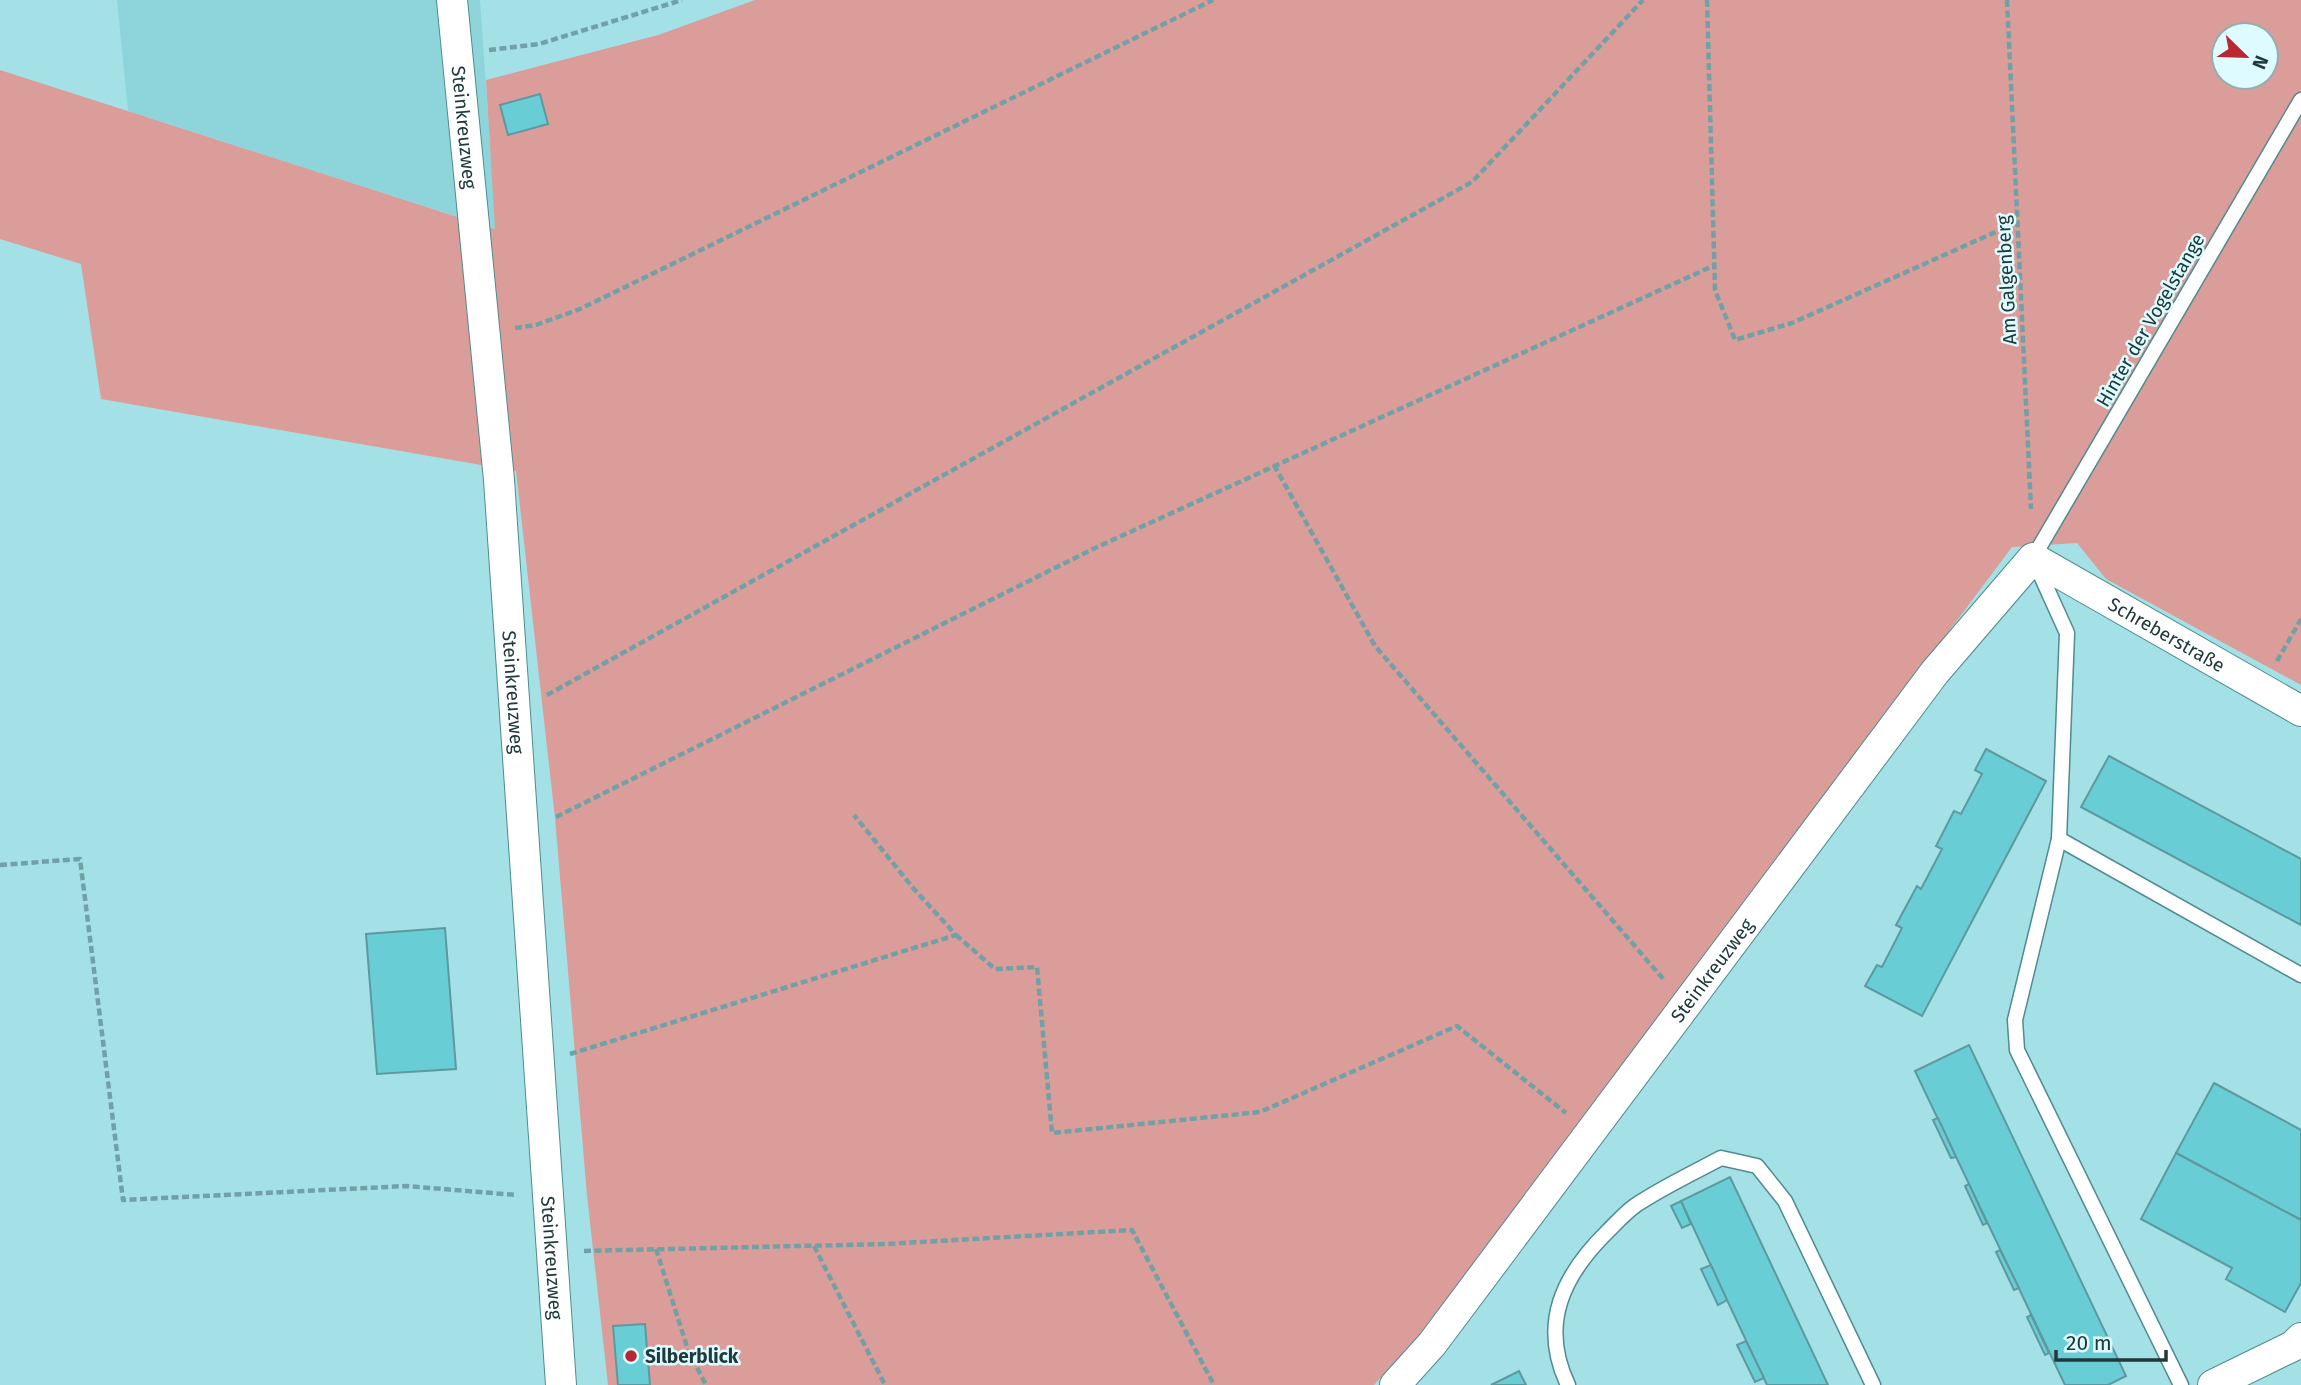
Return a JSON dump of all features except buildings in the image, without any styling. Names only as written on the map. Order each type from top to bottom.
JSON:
[{"type":"street","name":"Steinkreuzweg","points":[[452,0],[485,328],[523,822],[561,1385]]},
{"type":"street","name":"Steinkreuzweg","points":[[1395,1385],[1432,1344],[1935,672],[2033,558]]},
{"type":"street","name":"Schreberstraße","points":[[2033,558],[2301,711]]},
{"type":"street","points":[[2213,1385],[2298,1349]]},
{"type":"lane","name":"Hinter der Vogelstange","points":[[2033,558],[2301,100]]},
{"type":"lane","points":[[2033,558],[2067,633],[2059,839],[2015,1020],[2017,1050],[2181,1385]]},
{"type":"lane","points":[[2059,839],[2301,975]]},
{"type":"lane","points":[[1568,1385],[1559,1367],[1554,1325],[1567,1278],[1587,1251],[1634,1206],[1721,1158],[1757,1166],[1785,1201],[1873,1385]]},
{"type":"path","points":[[457,54],[539,44],[682,0]]},
{"type":"path","points":[[485,328],[504,330],[536,325],[580,309],[1213,0]]},
{"type":"path","points":[[515,711],[1472,182],[1643,0]]},
{"type":"path","points":[[1707,0],[1715,290],[1735,340],[1792,323],[2018,222]]},
{"type":"path","name":"Am Galgenberg","points":[[2007,0],[2033,558]]},
{"type":"path","points":[[523,822],[555,818],[1095,548],[1715,265]]},
{"type":"path","points":[[1274,465],[1375,646],[1687,1006]]},
{"type":"path","points":[[2261,688],[2301,619]]},
{"type":"path","points":[[854,815],[914,889],[956,935],[995,969],[1037,967],[1052,1133],[1260,1112],[1457,1026],[1592,1132]]},
{"type":"path","points":[[0,865],[80,859],[123,1200],[406,1186],[548,1198]]},
{"type":"path","points":[[539,1060],[574,1053],[956,935]]},
{"type":"path","points":[[552,1252],[814,1245],[1132,1230],[1214,1385]]},
{"type":"path","points":[[814,1245],[885,1385]]},
{"type":"path","points":[[656,1249],[688,1350],[706,1385]]},
{"type":"shaded area","points":[[117,0],[480,0],[496,229],[128,111]]},
{"type":"shaded area","points":[[755,0],[2301,0],[2301,685],[2106,579],[2077,543],[2012,547],[1435,1317],[1374,1385],[608,1385],[587,1195],[555,818],[516,471],[101,399],[81,264],[0,239],[0,70],[495,229],[486,80],[658,35]]},
{"type":"place","name":"Silberblick","points":[[631,1356]]}]
